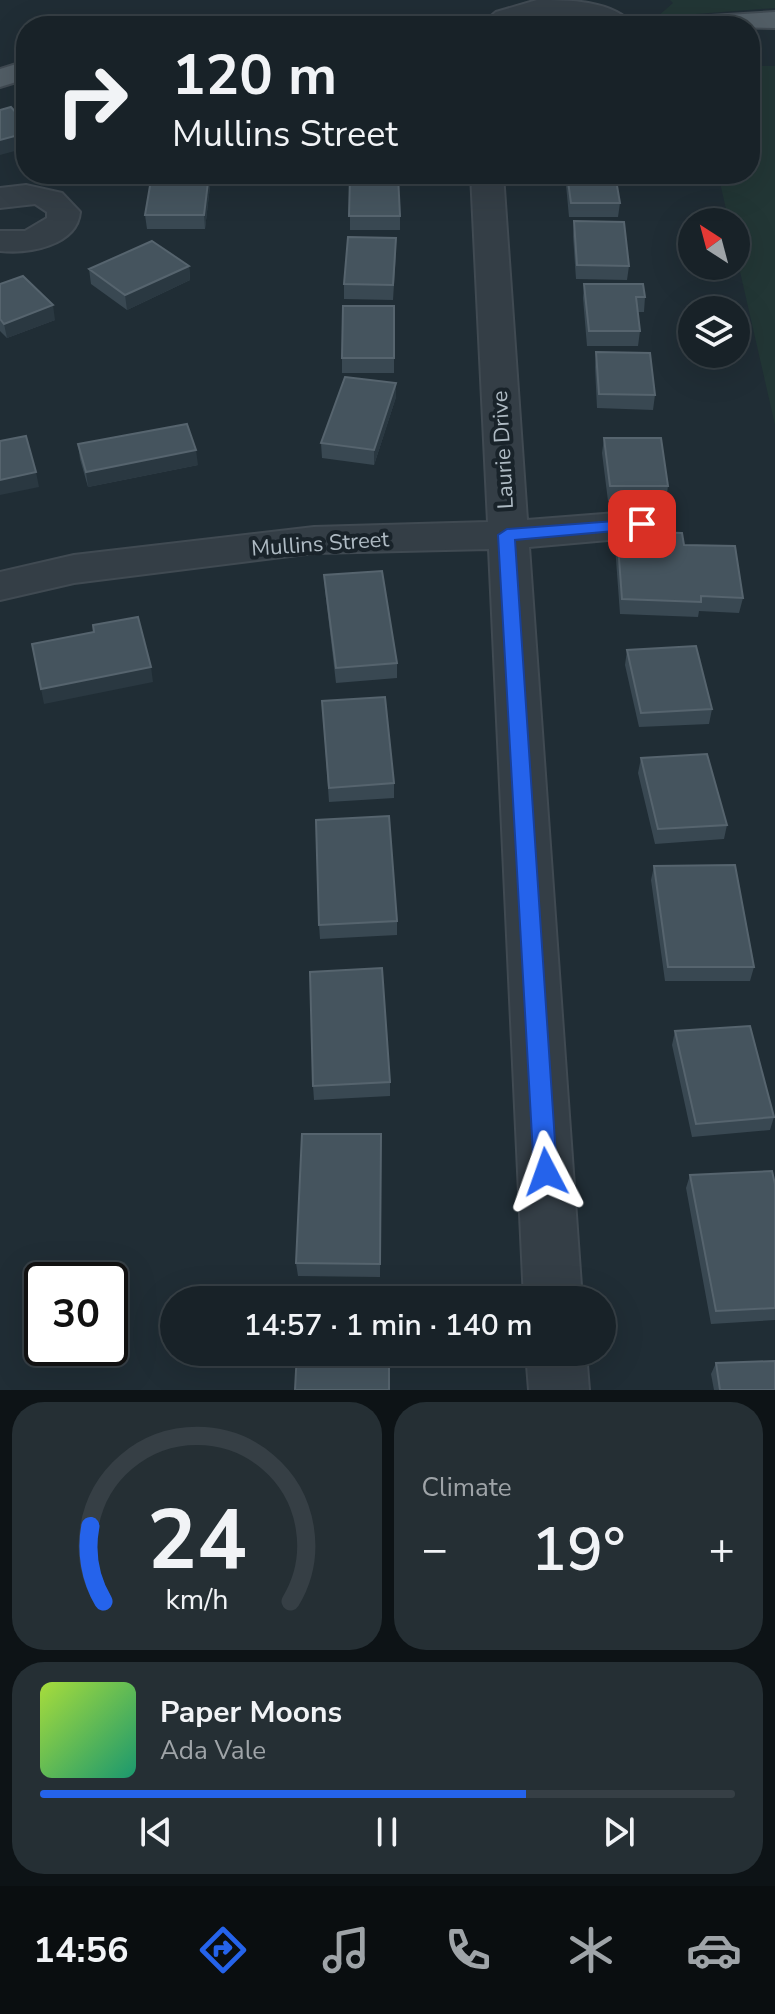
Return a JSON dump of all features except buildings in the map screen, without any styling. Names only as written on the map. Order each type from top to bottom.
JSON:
[{"type":"street","points":[[505,16],[528,3],[549,2],[589,4],[612,16]]},
{"type":"street","name":"Laurie Drive","points":[[488,184],[552,1286]]},
{"type":"street","points":[[0,198],[32,194],[47,197],[59,203],[64,212],[63,221],[41,237],[24,242],[0,241]]},
{"type":"street","name":"Mullins Street","points":[[0,586],[74,569],[314,540],[507,535],[642,524]]},
{"type":"street","points":[[557,1366],[559,1390]]},
{"type":"green space","points":[[670,0],[775,0],[775,8],[658,16],[673,3]]},
{"type":"green space","points":[[760,66],[775,66],[775,425],[750,315],[750,296],[746,296],[742,280],[750,280],[750,208],[726,208],[720,184],[760,184]]},
{"type":"route","points":[[546,1172],[507,535],[642,524]]}]
